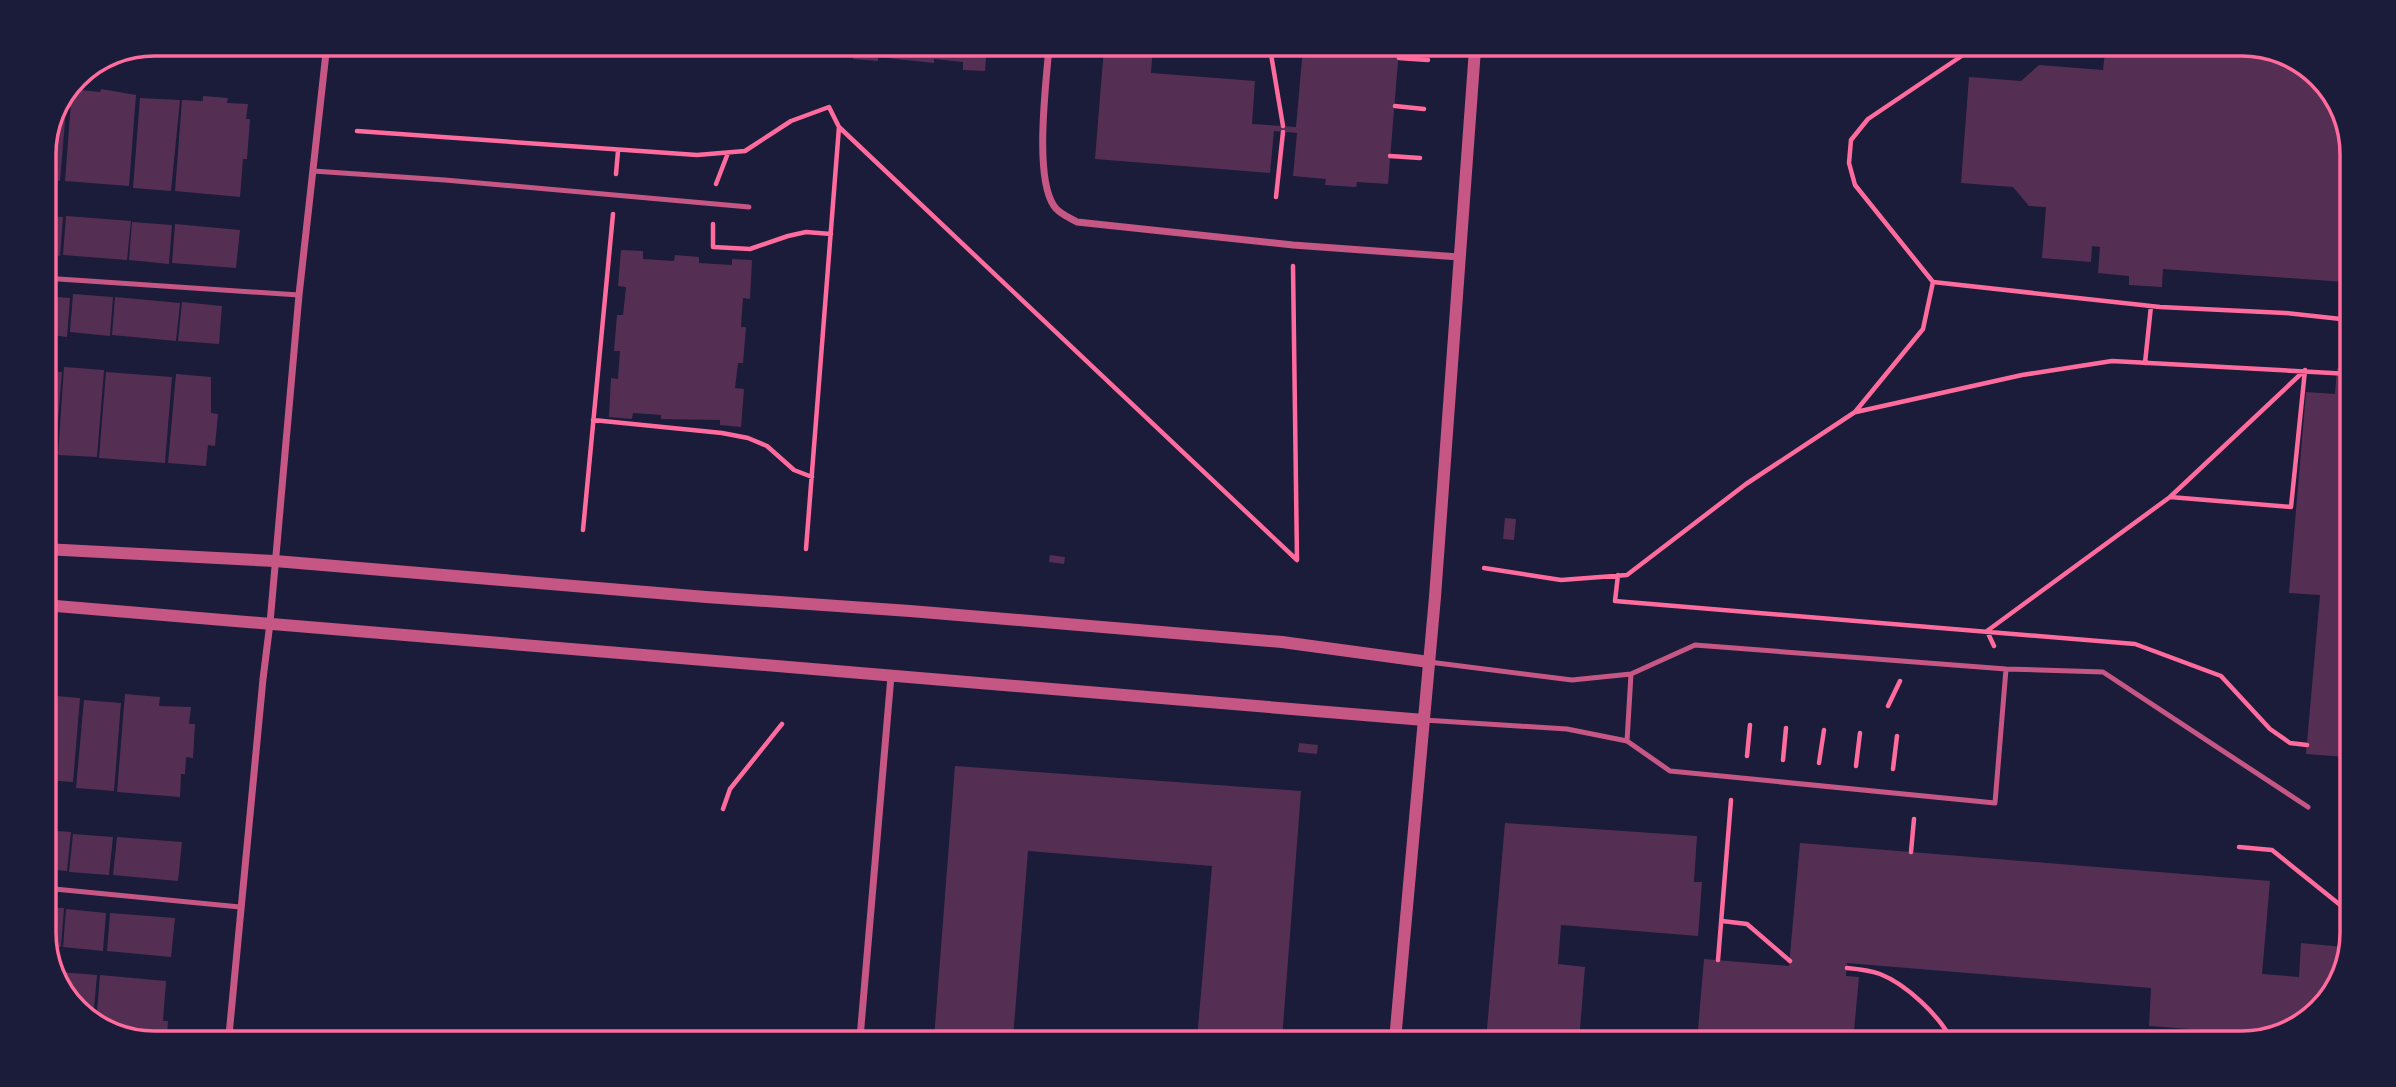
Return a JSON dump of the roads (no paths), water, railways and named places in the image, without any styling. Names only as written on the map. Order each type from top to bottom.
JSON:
[{"type":"street","points":[[229,1031],[299,295],[326,56]]},
{"type":"street","points":[[1048,56],[1044,112],[1044,183],[1055,208],[1077,222],[1293,245],[1459,257]]},
{"type":"street","points":[[1396,1031],[1429,662],[1474,56]]},
{"type":"street","points":[[56,550],[275,561],[1255,640],[1429,662]]},
{"type":"street","points":[[56,606],[1424,720]]},
{"type":"street","points":[[861,1031],[891,676]]},
{"type":"lane","points":[[313,171],[749,206]]},
{"type":"lane","points":[[56,279],[299,295]]},
{"type":"lane","points":[[1429,662],[1572,680],[1631,674],[1695,645],[2006,669],[2103,673],[2308,807]]},
{"type":"lane","points":[[1424,720],[1567,729],[1627,741],[1670,771],[1995,803],[2006,669]]},
{"type":"lane","points":[[1627,741],[1631,674]]},
{"type":"lane","points":[[56,889],[240,907]]}]
